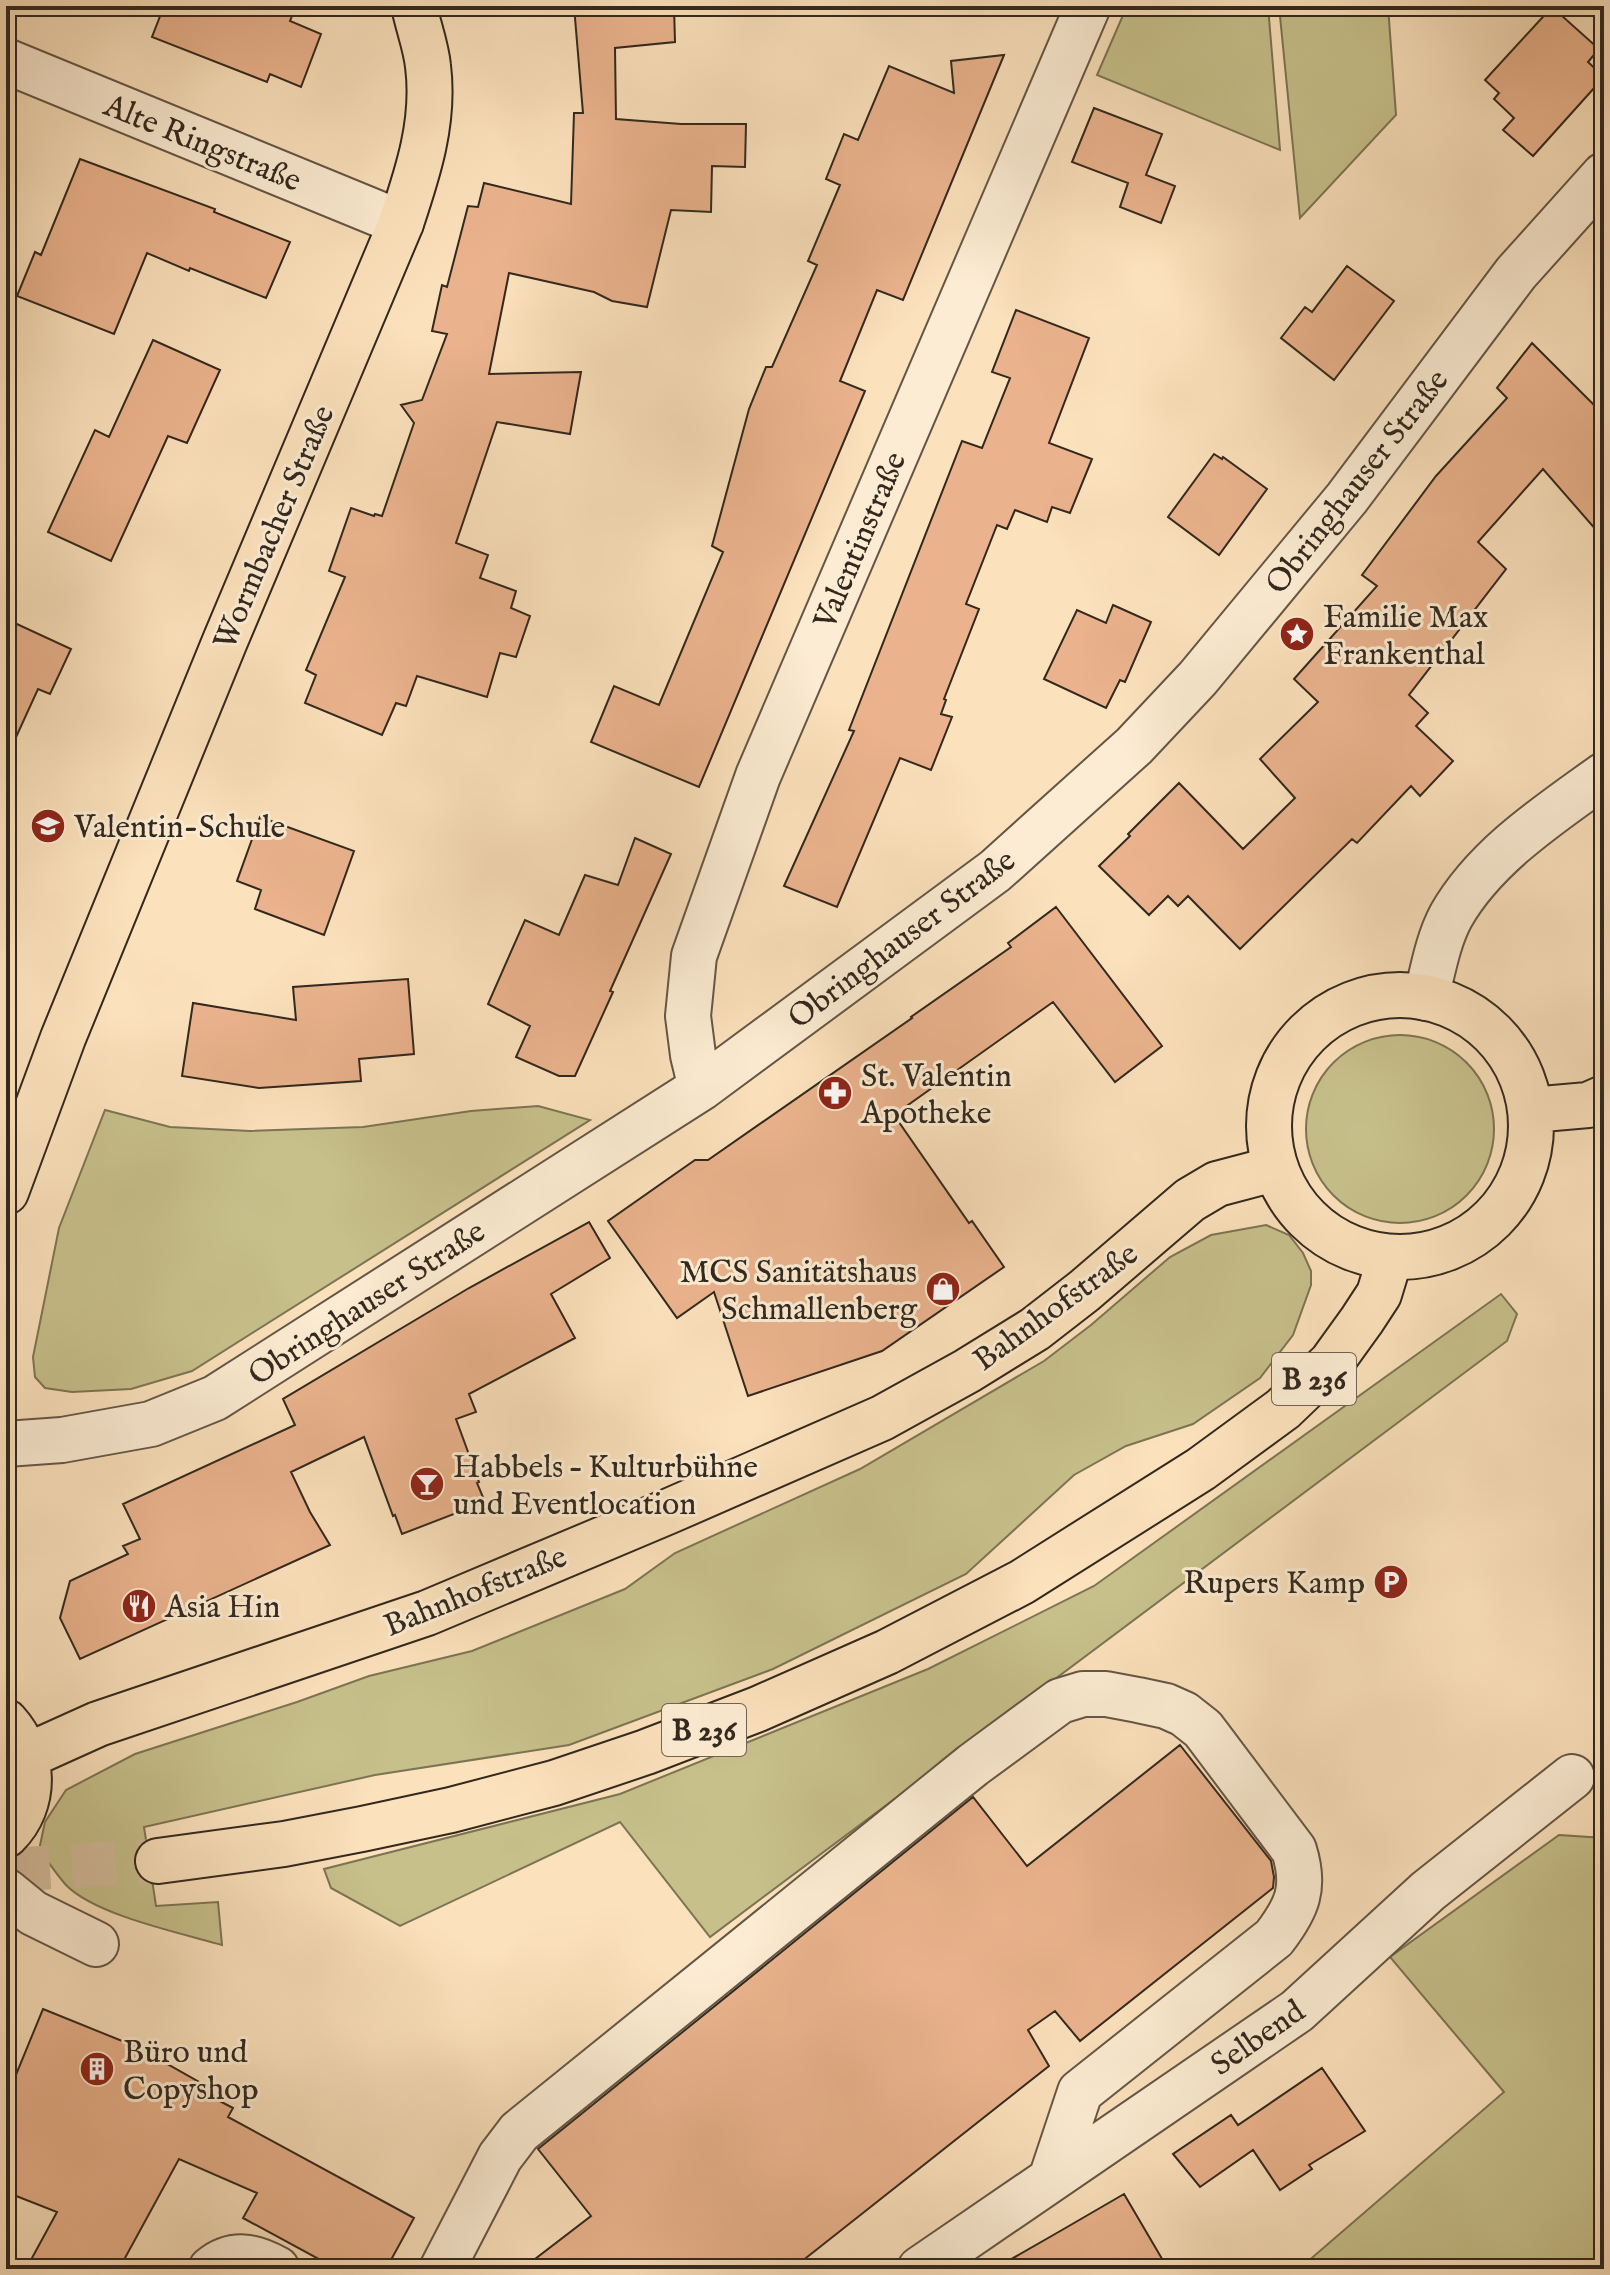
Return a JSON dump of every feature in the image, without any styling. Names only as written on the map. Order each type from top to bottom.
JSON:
[{"type":"main road","name":"Wormbacher Straße","points":[[9,1174],[225,641],[401,223],[419,168],[429,122],[428,64],[414,6]]},
{"type":"main road","points":[[1395,993],[1426,998],[1466,1014],[1496,1039],[1519,1072],[1531,1110],[1530,1148],[1518,1185],[1497,1217],[1466,1241],[1430,1254],[1390,1258],[1351,1248],[1316,1228],[1294,1206],[1274,1169],[1268,1135],[1273,1094],[1291,1054],[1311,1030],[1351,1003],[1395,993]]},
{"type":"main road","points":[[1531,1110],[1588,1105],[1604,1098]]},
{"type":"main road","name":"Bahnhofstraße","points":[[16,1739],[98,1724],[427,1613],[882,1418],[1035,1329],[1190,1200],[1217,1184],[1274,1169]]},
{"type":"main road","name":"B 236","points":[[158,1861],[284,1844],[362,1829],[554,1783],[758,1709],[887,1652],[1022,1582],[1201,1469],[1283,1409],[1331,1363],[1362,1320],[1379,1294],[1390,1258]]},
{"type":"main road","points":[[6,1835],[26,1804],[30,1780],[16,1739]]},
{"type":"street","name":"Valentinstraße","points":[[701,1088],[688,1016],[694,956],[753,791],[1088,6]]},
{"type":"street","name":"Alte Ringstraße","points":[[6,61],[401,223]]},
{"type":"street","name":"Obringhauser Straße","points":[[6,1444],[62,1440],[151,1424],[215,1398],[701,1088],[995,871],[1134,746],[1198,678],[1347,498],[1516,273],[1604,175]]},
{"type":"street","points":[[1426,998],[1441,939],[1451,916],[1468,892],[1515,843],[1604,775]]},
{"type":"street","points":[[442,2269],[500,2157],[519,2132],[973,1765],[1060,1701],[1083,1694],[1106,1694],[1166,1706],[1184,1714],[1203,1729],[1294,1850],[1300,1869],[1299,1895],[1291,1916],[1274,1938],[1080,2092],[1051,2179]]},
{"type":"street","name":"Selbend","points":[[920,2269],[1297,2011],[1428,1891],[1572,1777]]},
{"type":"street","points":[[6,1891],[33,1913],[96,1944]]},
{"type":"street","points":[[211,2269],[237,2256],[257,2258],[277,2269]]},
{"type":"shaded area","points":[[1127,6],[1268,6],[1280,150],[1097,75]]},
{"type":"shaded area","points":[[1279,6],[1388,6],[1396,115],[1300,218]]},
{"type":"shaded area","points":[[1400,1035],[1436,1042],[1466,1063],[1487,1093],[1494,1129],[1487,1165],[1466,1195],[1436,1216],[1400,1223],[1364,1216],[1334,1195],[1313,1165],[1306,1129],[1313,1093],[1334,1063],[1364,1042]]},
{"type":"shaded area","points":[[538,1106],[590,1120],[192,1371],[131,1389],[72,1392],[45,1388],[35,1377],[33,1357],[59,1228],[105,1110],[170,1127],[250,1131],[363,1127],[471,1111]]},
{"type":"shaded area","points":[[1266,1225],[1289,1235],[1303,1253],[1311,1271],[1311,1285],[1293,1335],[1260,1378],[1193,1424],[1126,1446],[1074,1475],[966,1574],[773,1669],[569,1745],[375,1775],[144,1827],[156,1906],[218,1902],[222,1945],[139,1922],[79,1896],[66,1885],[39,1850],[45,1822],[66,1790],[135,1754],[369,1676],[472,1651],[625,1589],[675,1553],[860,1469],[1044,1361],[1170,1257],[1211,1235]]},
{"type":"shaded area","points":[[1501,1294],[1517,1314],[1507,1341],[710,1937],[620,1822],[400,1926],[331,1888],[324,1869],[620,1794],[928,1669],[1094,1586]]},
{"type":"shaded area","points":[[1559,1835],[1604,1838],[1604,2269],[1305,2269],[1306,2263],[1504,2092],[1390,1957]]},
{"type":"building","points":[[164,6],[296,6],[290,21],[321,34],[301,87],[270,74],[267,82],[152,37]]},
{"type":"building","points":[[574,6],[674,6],[675,42],[615,48],[616,119],[681,124],[746,124],[745,167],[712,166],[711,212],[671,210],[647,307],[612,301],[594,292],[509,273],[489,374],[581,372],[570,434],[497,422],[456,543],[488,555],[480,578],[516,591],[511,608],[530,616],[516,657],[500,653],[487,697],[417,676],[406,706],[396,703],[382,735],[305,703],[316,675],[306,670],[345,577],[329,571],[351,508],[382,516],[414,423],[401,405],[422,400],[447,334],[432,331],[442,285],[447,287],[468,206],[478,207],[484,183],[571,204],[574,113],[583,113]]},
{"type":"building","points":[[1552,7],[1599,49],[1588,62],[1604,77],[1533,156],[1503,130],[1514,118],[1494,99],[1499,93],[1485,80]]},
{"type":"building","points":[[1004,55],[903,300],[877,290],[840,381],[865,391],[699,787],[591,742],[614,686],[659,705],[723,552],[712,546],[749,409],[766,367],[772,367],[817,265],[808,261],[840,185],[826,179],[844,134],[858,140],[889,66],[954,93],[951,61]]},
{"type":"building","points":[[1094,108],[1162,134],[1146,175],[1175,186],[1161,223],[1120,207],[1128,183],[1072,162]]},
{"type":"building","points":[[80,159],[215,209],[214,212],[290,242],[266,298],[147,253],[114,334],[17,296],[35,252],[41,255]]},
{"type":"building","points":[[1347,266],[1394,301],[1334,380],[1281,338],[1305,307],[1312,312]]},
{"type":"building","points":[[1016,310],[1089,338],[1049,443],[1092,459],[1070,513],[1052,507],[1047,522],[1015,510],[1007,529],[997,525],[966,604],[979,609],[944,699],[941,714],[952,717],[931,770],[900,758],[837,907],[784,886],[854,731],[849,730],[962,441],[982,448],[1010,378],[992,372]]},
{"type":"building","points":[[153,340],[220,370],[187,443],[168,436],[111,561],[48,532],[95,430],[109,437]]},
{"type":"building","points":[[1532,343],[1604,415],[1604,539],[1543,469],[1478,542],[1506,569],[1409,695],[1428,713],[1416,726],[1453,761],[1420,796],[1411,786],[1357,843],[1352,839],[1240,949],[1188,896],[1178,906],[1168,896],[1149,915],[1099,866],[1179,783],[1243,849],[1295,798],[1260,759],[1318,702],[1294,679],[1377,586],[1362,575],[1436,476],[1507,398],[1497,388]]},
{"type":"building","points":[[1214,454],[1223,457],[1267,489],[1219,555],[1168,517]]},
{"type":"building","points":[[1113,605],[1151,622],[1125,682],[1120,680],[1106,708],[1044,679],[1077,610],[1106,623]]},
{"type":"building","points":[[6,619],[71,649],[50,694],[38,689],[6,759]]},
{"type":"building","points":[[260,817],[354,851],[324,935],[255,909],[261,890],[237,881]]},
{"type":"building","points":[[635,838],[671,854],[575,1076],[559,1076],[516,1057],[530,1026],[488,1004],[525,920],[559,935],[585,875],[618,885]]},
{"type":"building","points":[[1056,907],[1162,1046],[1115,1082],[1053,1002],[894,1115],[969,1223],[972,1221],[1004,1267],[882,1351],[748,1396],[714,1292],[677,1318],[608,1221],[695,1160],[708,1160],[912,1018],[1011,947],[1008,943]]},
{"type":"building","points":[[408,979],[414,1054],[359,1059],[361,1081],[259,1088],[182,1076],[193,1003],[296,1020],[293,987]]},
{"type":"building","points":[[589,1222],[610,1258],[551,1294],[575,1338],[469,1394],[476,1412],[456,1419],[485,1502],[402,1534],[364,1437],[291,1472],[330,1545],[80,1659],[60,1618],[70,1581],[128,1554],[123,1546],[140,1539],[123,1504],[295,1425],[283,1399],[469,1288]]},
{"type":"building","points":[[1180,1745],[1271,1861],[1273,1888],[1080,2041],[1055,2011],[1028,2030],[1049,2066],[792,2269],[522,2269],[591,2216],[538,2149],[973,1797],[1027,1866]]},
{"type":"building","points":[[43,2009],[137,2047],[215,2091],[212,2097],[233,2108],[228,2117],[414,2218],[386,2269],[337,2269],[243,2218],[257,2193],[179,2159],[119,2269],[26,2269],[57,2212],[6,2192],[6,2099]]},
{"type":"building","points":[[1322,2068],[1365,2131],[1309,2165],[1312,2169],[1280,2190],[1253,2150],[1200,2187],[1173,2154],[1231,2115],[1238,2125]]},
{"type":"building","points":[[1124,2194],[1168,2269],[994,2269],[1062,2230]]},
{"type":"tunnel","points":[[6,1870],[158,1861]]},
{"type":"place","name":"Familie Max Frankenthal","points":[[1297,634]]},
{"type":"place","name":"Valentin-Schule","points":[[48,826]]},
{"type":"place","name":"St. Valentin Apotheke","points":[[835,1093]]},
{"type":"place","name":"MCS Sanitätshaus Schmallenberg","points":[[943,1289]]},
{"type":"place","name":"Habbels – Kulturbühne und Eventlocation","points":[[427,1484]]},
{"type":"place","name":"Rupers Kamp","points":[[1391,1582]]},
{"type":"place","name":"Asia Hin","points":[[139,1606]]},
{"type":"place","name":"Büro und Copyshop","points":[[97,2069]]}]
